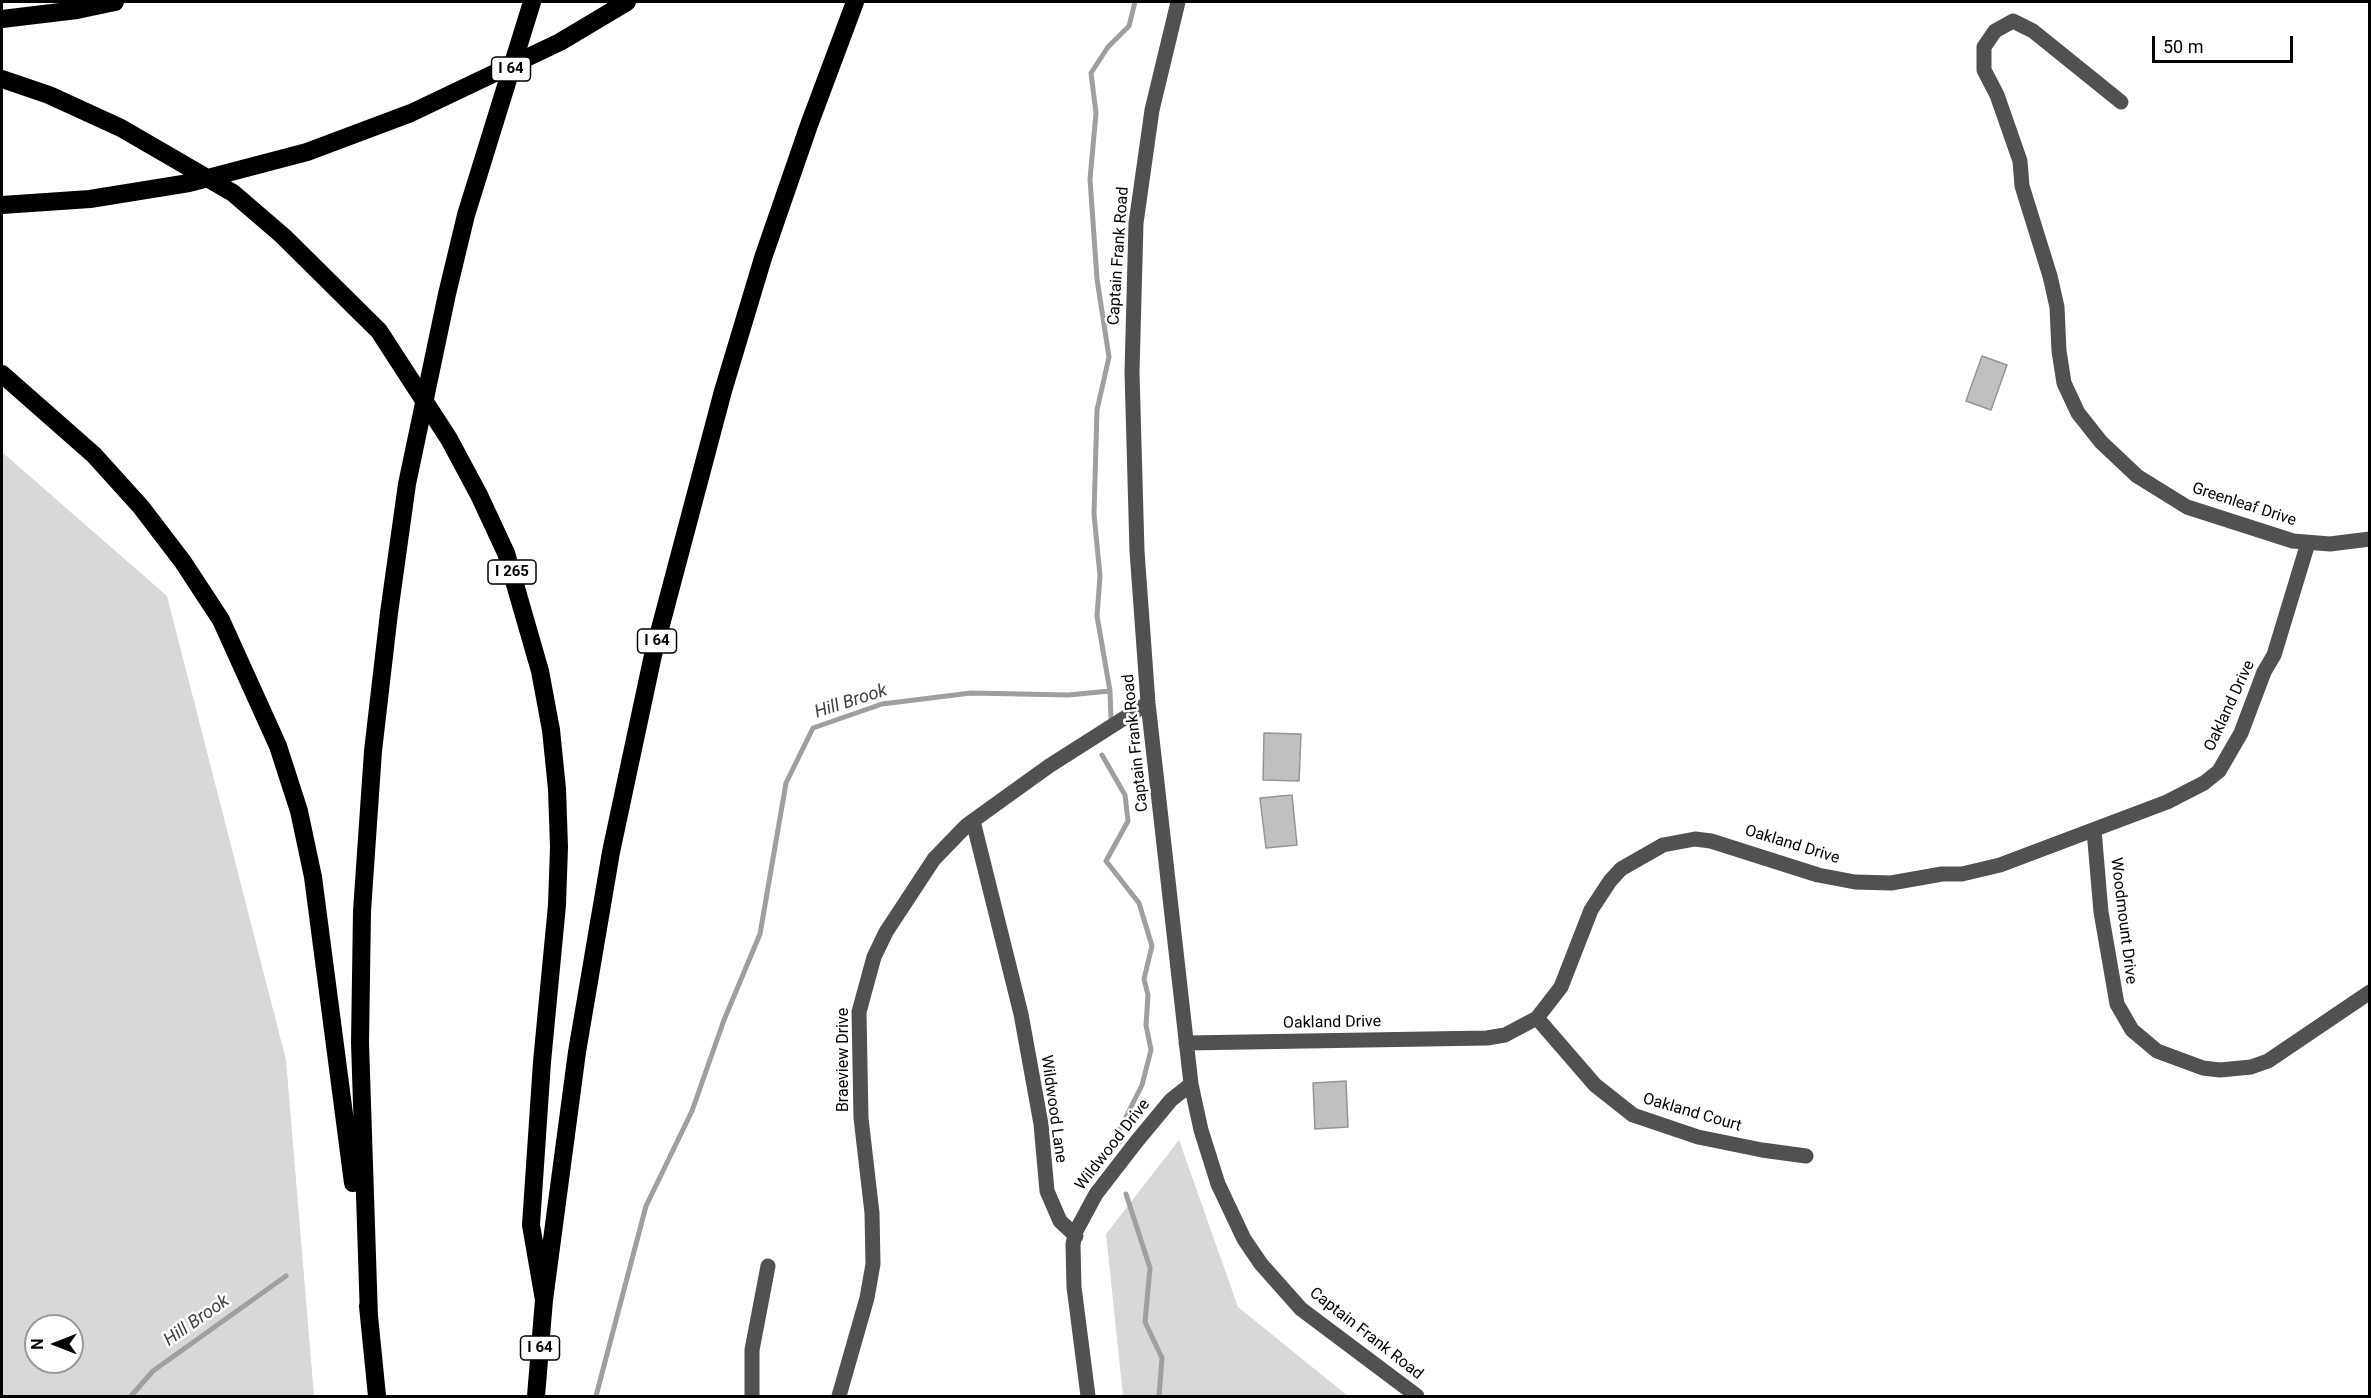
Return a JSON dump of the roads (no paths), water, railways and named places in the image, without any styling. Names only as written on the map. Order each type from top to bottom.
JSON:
[{"type":"highway","points":[[2,19],[76,10],[115,2]]},
{"type":"highway","name":"I 64","points":[[376,1396],[369,1317],[360,1054],[362,911],[373,751],[407,484],[447,294],[490,134],[532,2]]},
{"type":"highway","points":[[2,205],[90,199],[189,183],[307,152],[411,113],[539,52],[627,2]]},
{"type":"highway","name":"I 64","points":[[536,1396],[544,1300],[587,985],[611,852],[653,655],[692,501],[760,269],[808,125],[855,2]]},
{"type":"highway","name":"I 265","points":[[2,79],[49,95],[122,128],[233,193],[283,236],[379,331],[449,439],[506,553],[540,671],[551,730],[557,789],[560,848],[557,906],[542,1062],[531,1225],[544,1300]]},
{"type":"highway","points":[[2,375],[94,455],[141,507],[183,562],[221,620],[278,746],[298,811],[313,878],[369,1317]]},
{"type":"street","name":"Captain Frank Road","points":[[1178,2],[1152,110],[1136,223],[1133,288],[1134,482],[1148,703],[1191,1084],[1201,1130],[1218,1184],[1244,1239],[1261,1264],[1301,1309],[1418,1396]]},
{"type":"street","name":"Greenleaf Drive","points":[[2121,102],[2032,31],[2013,21],[1995,31],[1984,47],[1984,70],[1997,95],[2020,161],[2022,186],[2050,276],[2056,307],[2064,383],[2078,413],[2101,442],[2137,476],[2187,507],[2252,530],[2308,543],[2330,544],[2370,539]]},
{"type":"street","name":"Oakland Drive","points":[[1186,1043],[1487,1038],[1505,1035],[1537,1018],[1561,987],[1591,910],[1610,881],[1621,869],[1663,845],[1695,839],[1712,841],[1818,874],[1856,882],[1891,883],[1941,874],[1962,874],[2000,866],[2167,802],[2204,783],[2219,771],[2241,733],[2264,672],[2274,655],[2308,543]]},
{"type":"street","name":"Braeview Drive","points":[[839,1396],[867,1298],[873,1264],[872,1213],[861,1118],[859,1012],[865,983],[886,932],[934,859],[973,821],[1049,766],[1148,703]]},
{"type":"street","name":"Wildwood Lane","points":[[973,821],[1021,1014],[1041,1124],[1047,1191],[1060,1221],[1076,1236]]},
{"type":"street","name":"Woodmount Drive","points":[[2094,830],[2104,935],[2117,1004],[2132,1030],[2157,1051],[2203,1068],[2220,1070],[2251,1067],[2268,1062],[2370,992]]},
{"type":"street","name":"Oakland Court","points":[[1537,1018],[1594,1085],[1634,1115],[1698,1137],[1806,1156]]},
{"type":"street","name":"Wildwood Drive","points":[[1076,1236],[1079,1224],[1096,1194],[1172,1100],[1191,1084]]},
{"type":"street","points":[[1076,1236],[1073,1244],[1074,1287],[1088,1396]]},
{"type":"street","points":[[752,1396],[752,1350],[768,1266]]},
{"type":"waterway","points":[[1111,719],[1110,691],[1097,616],[1100,576],[1094,514],[1097,410],[1109,357],[1097,279],[1090,179],[1096,113],[1091,73],[1108,47],[1129,26],[1135,2]]},
{"type":"waterway","name":"Hill Brook","points":[[596,1396],[646,1206],[692,1111],[724,1020],[760,934],[786,783],[813,728],[882,704],[971,693],[1068,695],[1110,691]]},
{"type":"waterway","points":[[1102,755],[1125,795],[1128,821],[1106,861],[1139,903],[1152,946],[1144,979],[1148,995],[1146,1025],[1151,1050],[1142,1085],[1118,1133],[1119,1143]]},
{"type":"waterway","points":[[1126,1194],[1150,1268],[1145,1322],[1162,1358],[1159,1396]]},
{"type":"waterway","name":"Hill Brook","points":[[131,1396],[153,1371],[286,1276]]}]
